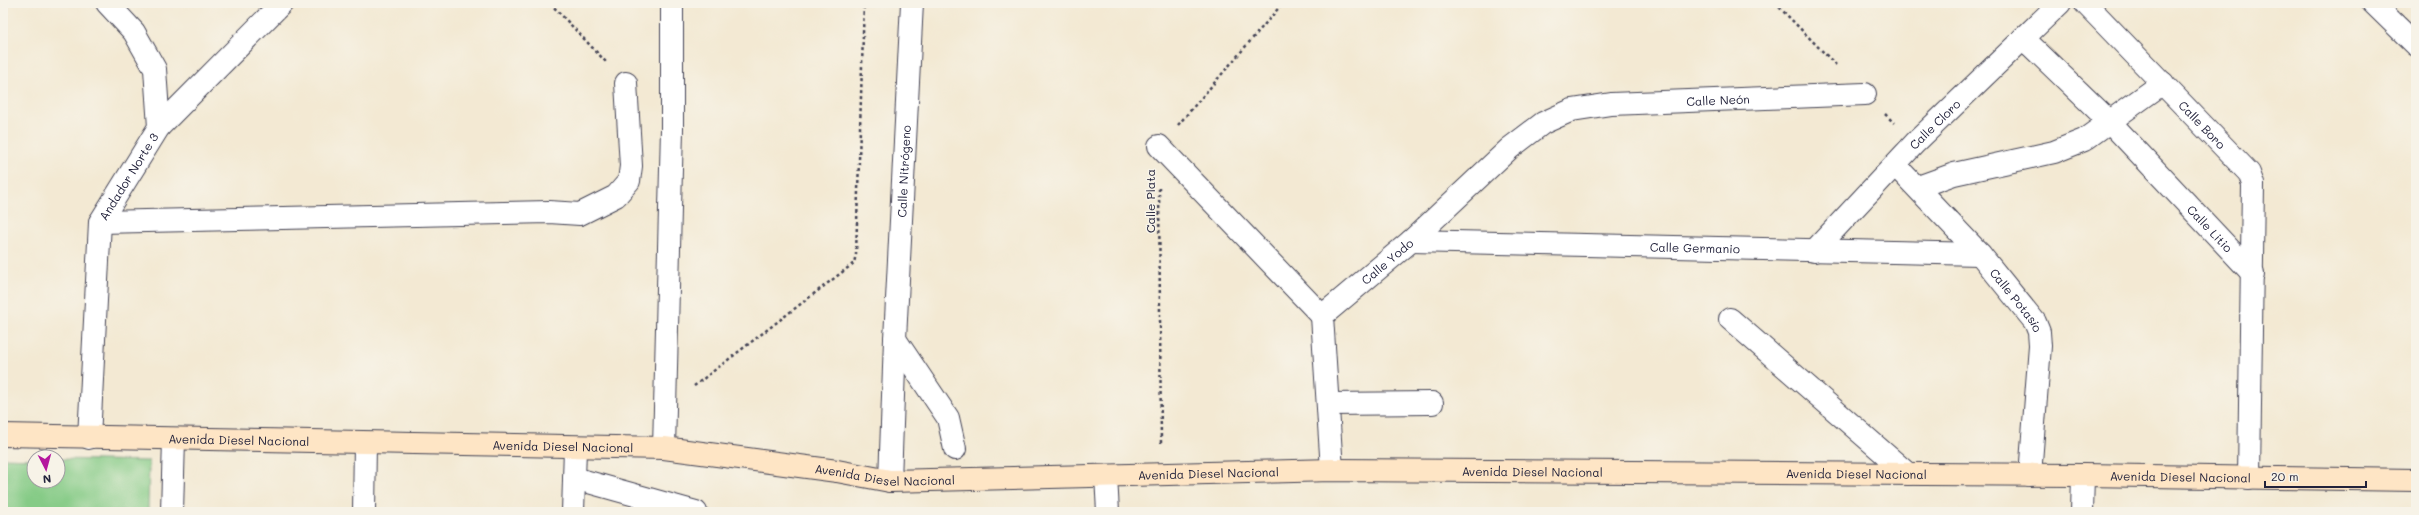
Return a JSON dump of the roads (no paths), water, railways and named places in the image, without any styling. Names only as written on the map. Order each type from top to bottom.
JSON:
[{"type":"street","name":"Andador Norte 3","points":[[89,438],[100,222],[159,127],[155,69],[134,32],[107,3]]},
{"type":"street","points":[[159,127],[282,3]]},
{"type":"street","points":[[664,448],[672,129],[672,3]]},
{"type":"street","name":"Calle Nitrógeno","points":[[890,481],[895,339],[912,3]]},
{"type":"street","name":"Calle Cloro","points":[[1814,251],[1894,165],[2060,3]]},
{"type":"street","name":"Calle Boro","points":[[2085,3],[2249,173],[2255,196],[2253,274]]},
{"type":"street","points":[[2373,3],[2416,45]]},
{"type":"street","name":"Calle Litio","points":[[2023,38],[2110,122],[2253,274]]},
{"type":"street","points":[[100,222],[541,212],[580,214],[616,196],[629,181],[631,166],[626,83]]},
{"type":"street","points":[[1918,188],[1954,174],[2054,152],[2084,140],[2163,83]]},
{"type":"street","name":"Calle Neón","points":[[1572,110],[1611,104],[1865,94]]},
{"type":"street","name":"Calle Yodo","points":[[1322,316],[1411,241],[1510,148],[1543,123],[1572,110]]},
{"type":"street","points":[[1159,146],[1322,316],[1332,470]]},
{"type":"street","name":"Calle Potasio","points":[[1894,165],[1918,188],[1980,254],[2035,322],[2039,332],[2039,361],[2030,475]]},
{"type":"street","name":"Calle Germanio","points":[[1411,241],[1980,254]]},
{"type":"street","points":[[2249,478],[2253,274]]},
{"type":"street","points":[[1730,319],[1908,474]]},
{"type":"street","points":[[895,339],[948,418],[955,449]]},
{"type":"street","points":[[1328,404],[1432,403]]},
{"type":"street","name":"Avenida Diesel Nacional","points":[[3,435],[575,448],[664,448],[837,471],[890,481],[1332,470],[2084,475],[2416,480]]},
{"type":"street","points":[[172,512],[174,439]]},
{"type":"street","points":[[364,512],[365,443]]},
{"type":"street","points":[[573,512],[575,448]]},
{"type":"street","points":[[2082,512],[2084,475]]},
{"type":"street","points":[[1106,476],[1108,512]]},
{"type":"street","points":[[574,478],[696,512]]}]
